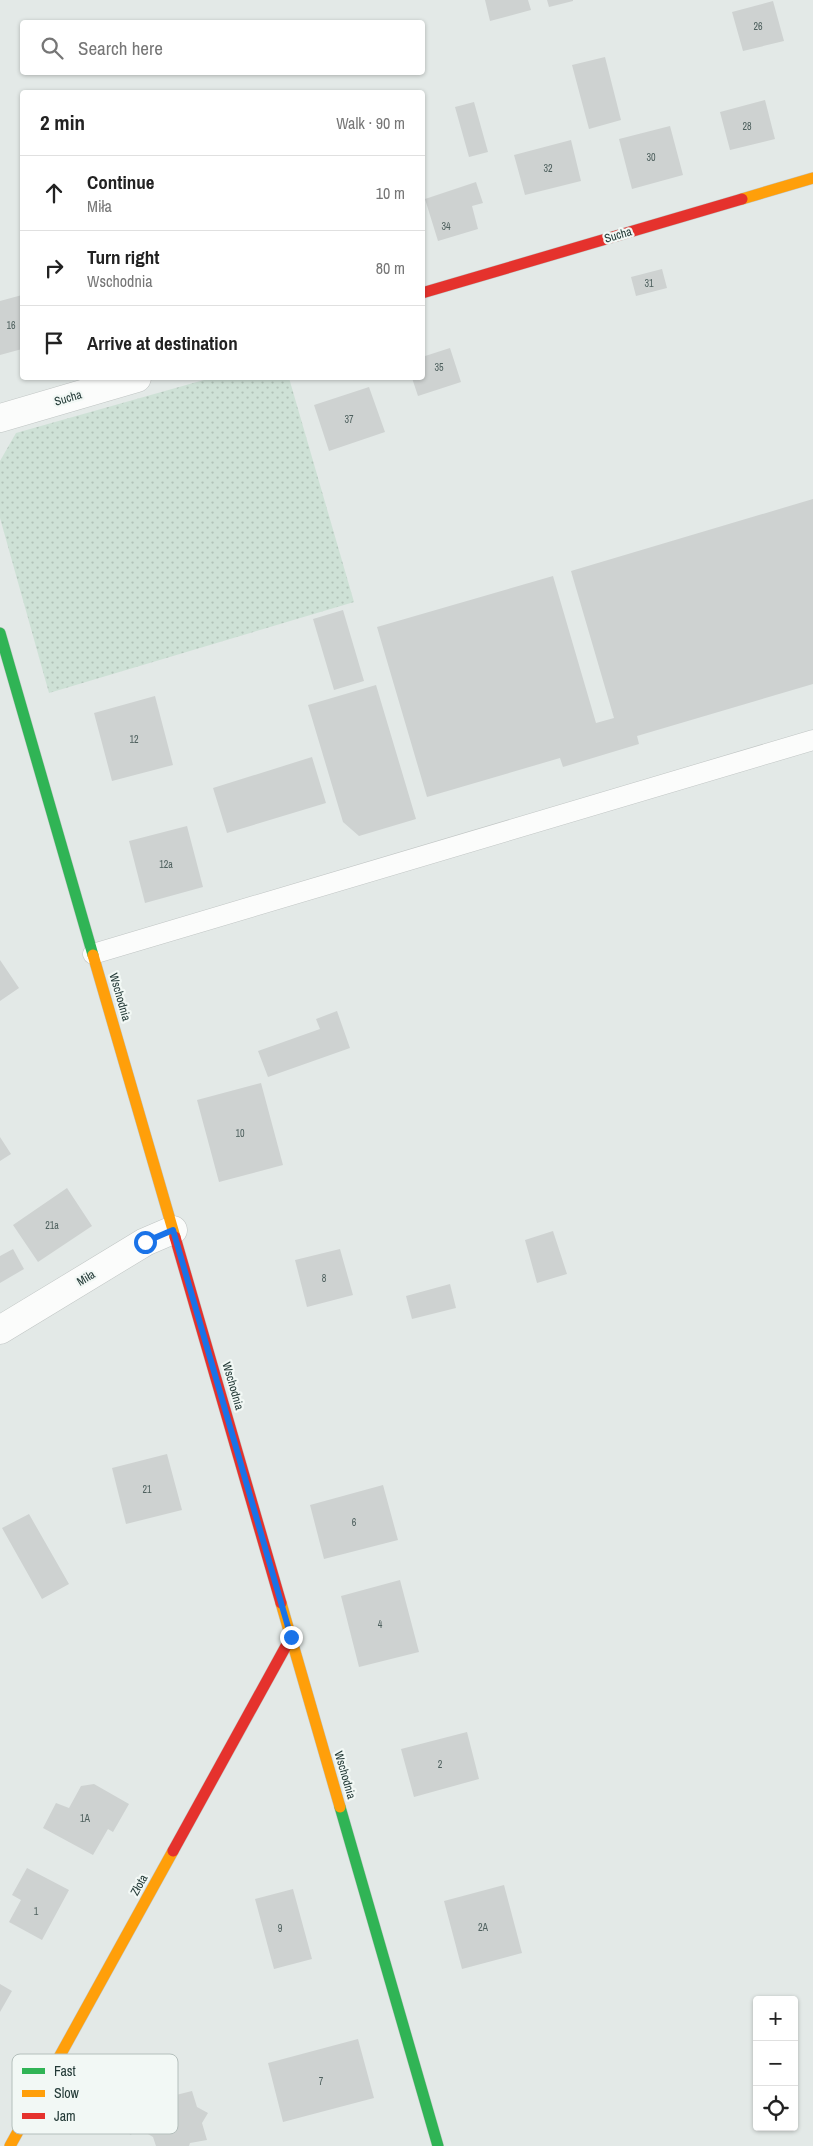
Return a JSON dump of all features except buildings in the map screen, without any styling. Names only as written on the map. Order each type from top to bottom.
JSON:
[{"type":"street","name":"Sucha","points":[[425,292],[813,178]]},
{"type":"street","name":"Sucha","points":[[0,418],[130,380]]},
{"type":"street","name":"Wschodnia","points":[[0,633],[438,2146]]},
{"type":"street","name":"Miła","points":[[0,1330],[145,1242],[173,1230]]},
{"type":"street","name":"Złota","points":[[61,2054],[291,1637]]},
{"type":"street","name":"Złota","points":[[10,2146],[17,2134]]},
{"type":"lane","points":[[93,954],[813,740]]},
{"type":"green space","points":[[204,380],[290,380],[354,602],[49,693],[0,518],[0,461],[16,433]]},
{"type":"traffic: fast","points":[[0,633],[93,955]]},
{"type":"traffic: fast","points":[[340,1807],[438,2146]]},
{"type":"traffic: slow","points":[[742,199],[813,178]]},
{"type":"traffic: slow","points":[[93,955],[175,1237]]},
{"type":"traffic: slow","points":[[281,1603],[340,1807]]},
{"type":"traffic: slow","points":[[61,2054],[173,1851]]},
{"type":"traffic: slow","points":[[10,2146],[17,2134]]},
{"type":"traffic: jam","points":[[425,292],[742,199]]},
{"type":"traffic: jam","points":[[175,1237],[281,1603]]},
{"type":"traffic: jam","points":[[173,1851],[291,1637]]},
{"type":"route","points":[[145,1242],[173,1230],[291,1637]]}]
